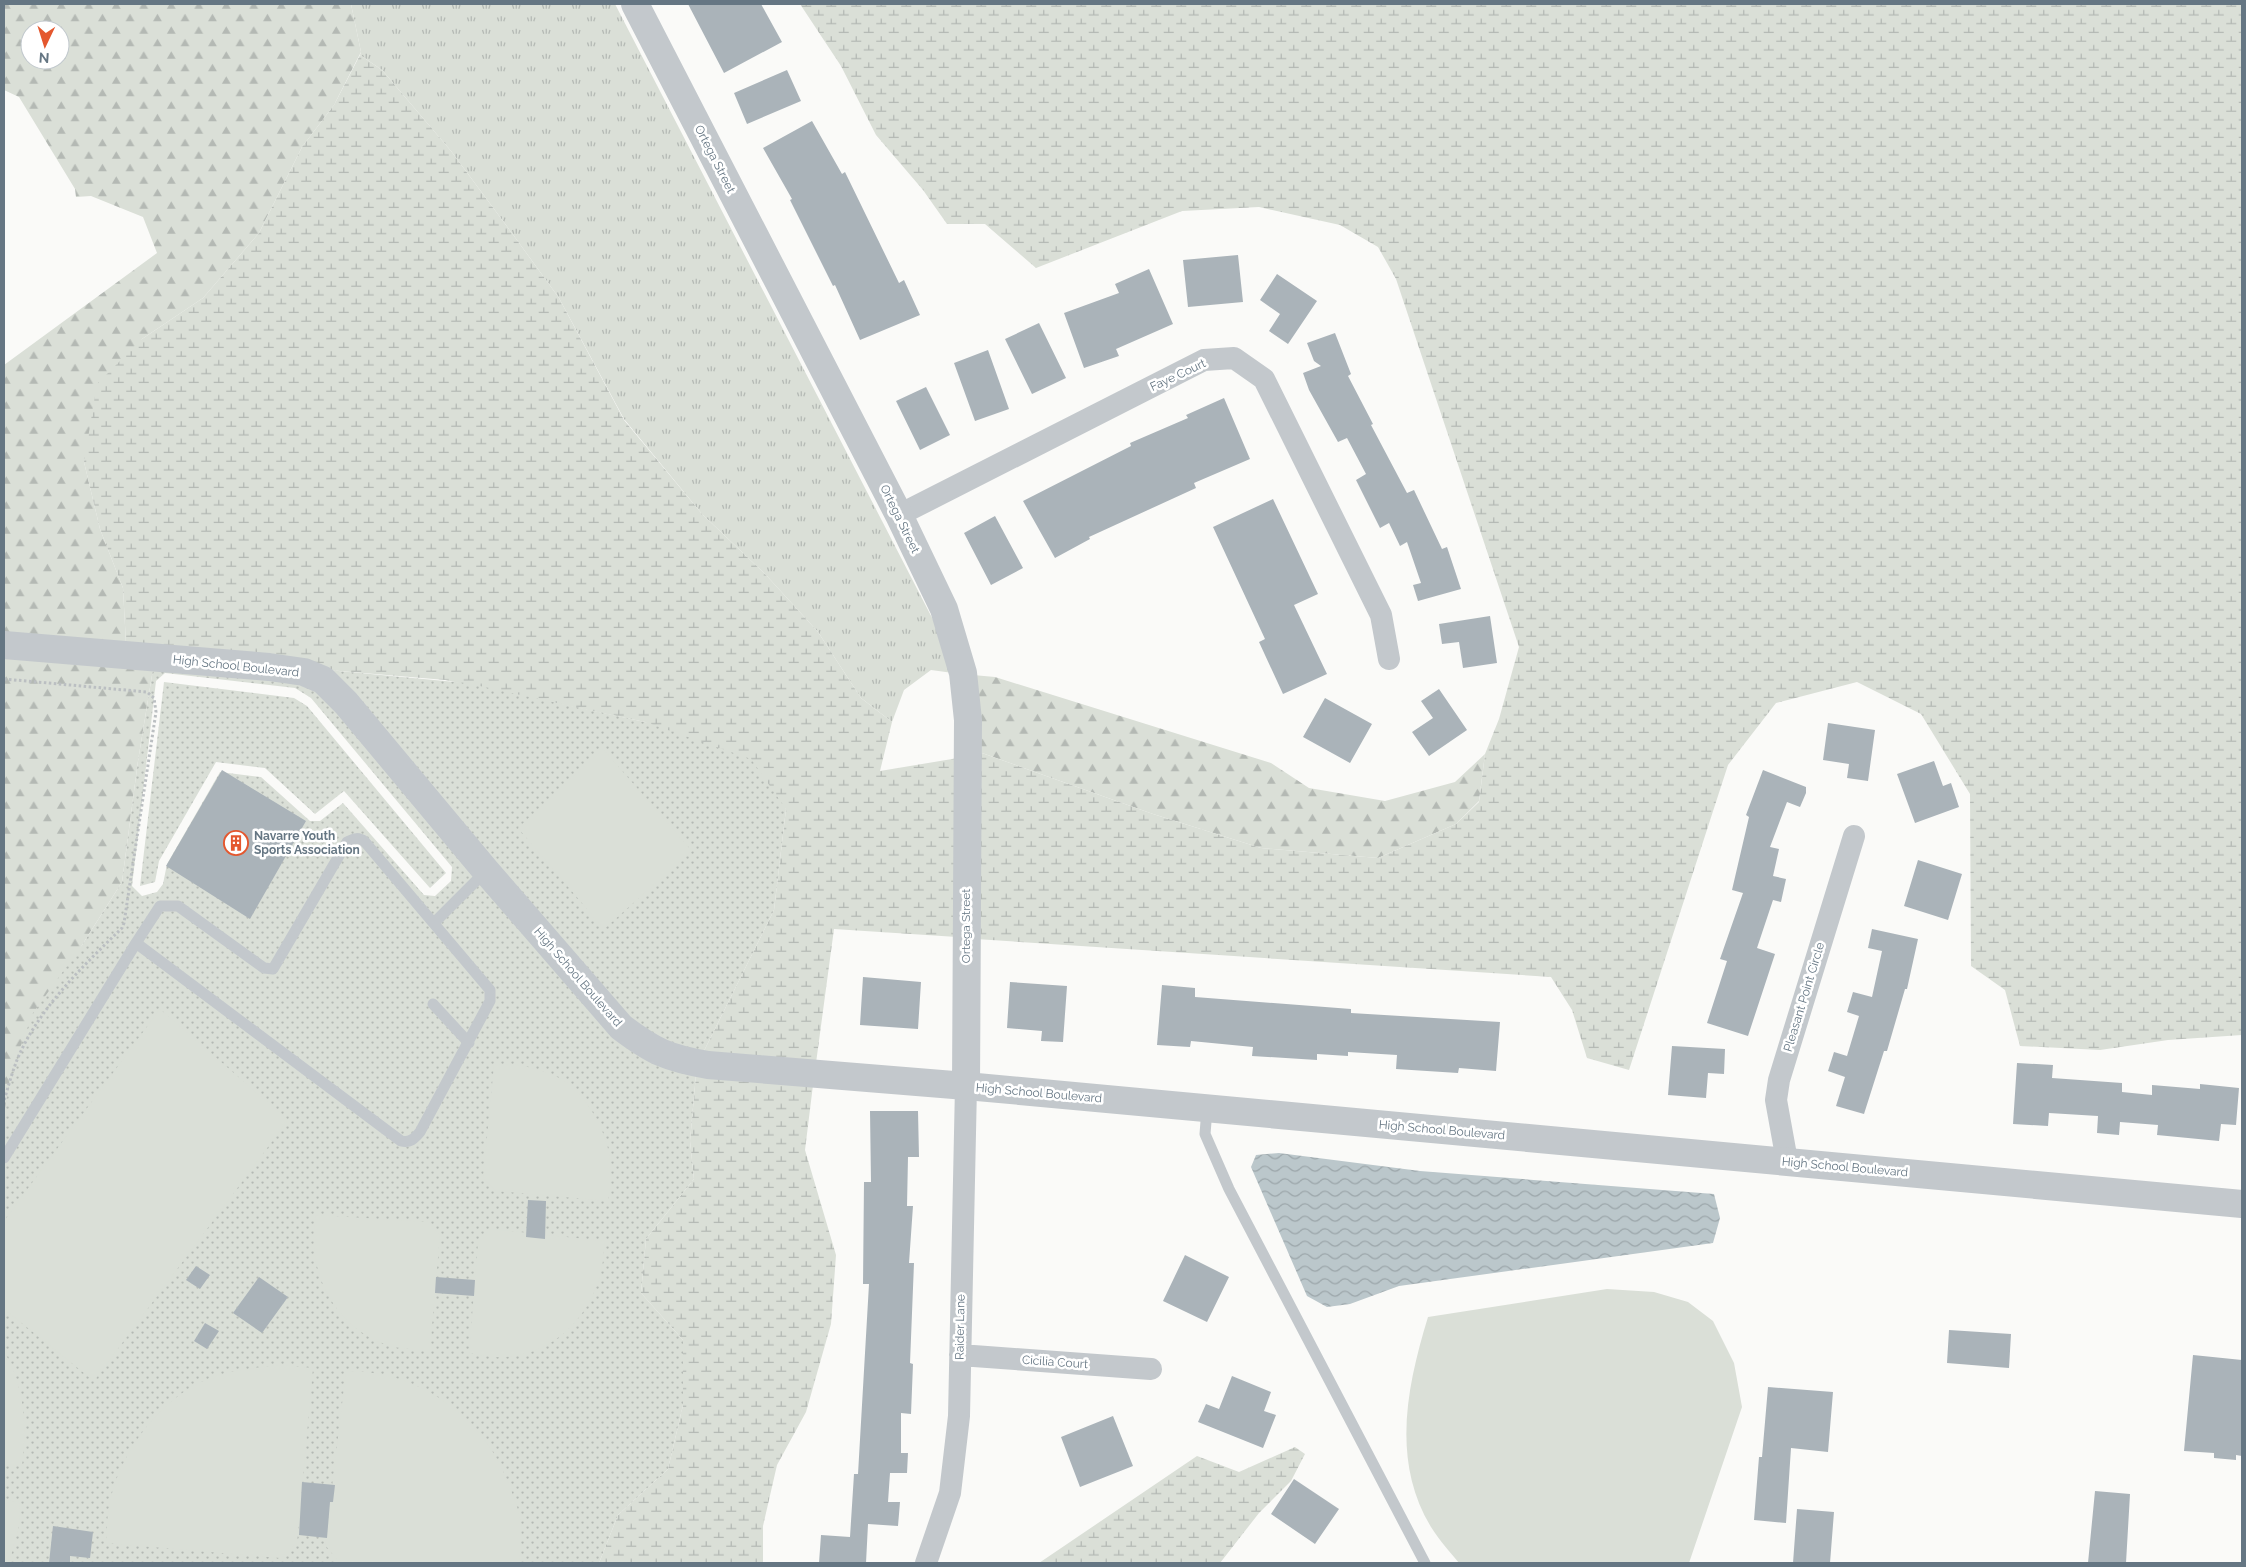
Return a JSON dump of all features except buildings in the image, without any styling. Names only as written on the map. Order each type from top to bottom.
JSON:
[{"type":"street","name":"Ortega Street","points":[[635,4],[899,515],[944,609],[963,673],[968,720],[966,1086]]},
{"type":"street","name":"Faye Court","points":[[899,515],[1204,360],[1234,358],[1264,378],[1381,615],[1389,659]]},
{"type":"street","name":"High School Boulevard","points":[[4,645],[269,667],[304,672],[323,680],[346,703],[486,871],[621,1027],[648,1047],[677,1059],[708,1065],[966,1086],[2242,1204]]},
{"type":"street","name":"Pleasant Point Circle","points":[[1787,1161],[1776,1100],[1779,1080],[1854,836]]},
{"type":"street","name":"Raider Lane","points":[[926,1563],[950,1493],[959,1416],[966,1086]]},
{"type":"street","name":"Cicilia Court","points":[[960,1355],[1151,1369]]},
{"type":"lane","points":[[4,1158],[136,943],[160,906],[172,904],[178,906],[264,968],[273,969],[347,842],[356,838],[365,842],[490,990],[489,1006],[420,1132],[411,1141],[401,1141],[136,943]]},
{"type":"lane","points":[[434,923],[486,871]]},
{"type":"lane","points":[[433,1004],[469,1042]]},
{"type":"lane","points":[[1207,1109],[1205,1134],[1229,1189],[1425,1563]]},
{"type":"path","points":[[4,679],[147,692],[154,698],[156,712],[124,923],[122,928],[80,969],[55,999],[18,1059],[4,1101]]},
{"type":"green space","points":[[4,4],[351,4],[361,52],[334,105],[302,147],[259,233],[203,298],[142,339],[84,462],[100,529],[123,588],[126,644],[4,634],[4,365],[157,253],[143,217],[91,196],[76,197],[75,189],[19,97],[4,90]]},
{"type":"green space","points":[[351,4],[615,4],[943,639],[953,673],[931,670],[904,690],[892,722],[861,698],[818,632],[766,575],[702,514],[624,419],[559,298],[451,151],[382,70],[360,55],[361,52]]},
{"type":"green space","points":[[800,4],[2242,4],[2242,1035],[2168,1040],[2100,1050],[2020,1046],[2005,990],[1971,966],[1970,794],[1921,714],[1857,682],[1776,703],[1728,765],[1629,1070],[1587,1058],[1572,1010],[1551,977],[976,939],[977,754],[982,753],[1153,814],[1261,848],[1378,858],[1456,824],[1479,802],[1485,754],[1499,719],[1519,647],[1396,279],[1378,247],[1340,225],[1259,207],[1182,211],[1036,268],[985,224],[947,224],[923,190],[876,135],[841,66]]},
{"type":"green space","points":[[360,55],[382,70],[451,151],[559,298],[624,420],[702,514],[766,575],[818,632],[861,698],[892,722],[880,771],[958,758],[957,937],[834,929],[816,1063],[703,1053],[774,910],[786,809],[645,722],[445,680],[328,670],[126,644],[123,588],[100,529],[84,462],[97,384],[142,339],[203,298],[259,233],[302,147],[334,105]]},
{"type":"green space","points":[[4,656],[153,669],[138,761],[122,882],[82,945],[4,1114]]},
{"type":"green space","points":[[153,669],[268,678],[318,689],[616,1036],[696,1074],[690,1141],[694,1179],[646,1239],[641,1293],[683,1340],[683,1405],[668,1469],[618,1515],[599,1563],[4,1563],[4,1114],[11,1072],[33,1013],[82,945],[122,882],[138,761]],"holes":[[[165,673],[295,688],[311,698],[452,867],[451,881],[435,896],[424,895],[343,803],[320,821],[310,821],[261,777],[220,772],[167,864],[163,884],[157,892],[142,896],[132,886],[156,681]]]},
{"type":"green space","points":[[328,670],[466,683],[645,722],[751,759],[786,809],[774,910],[703,1053],[680,1049],[627,1018]]},
{"type":"green space","points":[[973,675],[995,677],[1271,763],[1309,788],[1385,801],[1455,782],[1485,754],[1479,801],[1456,824],[1378,858],[1261,848],[1153,814],[982,753],[977,754]]},
{"type":"green space","points":[[164,682],[294,698],[307,706],[446,873],[430,888],[344,791],[315,814],[265,768],[216,762],[159,861],[155,882],[140,886]]},
{"type":"green space","points":[[603,749],[692,851],[604,929],[518,828]]},
{"type":"green space","points":[[160,1009],[288,1120],[94,1381],[4,1309],[4,1221]]},
{"type":"green space","points":[[512,1064],[556,1076],[574,1088],[587,1104],[600,1126],[608,1150],[611,1175],[608,1201],[496,1191],[483,1178],[494,1065]]},
{"type":"green space","points":[[696,1074],[813,1085],[805,1150],[836,1255],[831,1324],[806,1412],[777,1465],[763,1526],[763,1563],[599,1563],[618,1515],[668,1469],[683,1405],[683,1340],[641,1293],[646,1239],[694,1179],[690,1141]]},
{"type":"green space","points":[[316,1215],[429,1222],[440,1235],[430,1349],[393,1347],[369,1337],[352,1325],[338,1310],[327,1294],[319,1275],[314,1235]]},
{"type":"green space","points":[[491,1229],[604,1241],[603,1263],[598,1283],[589,1302],[577,1320],[563,1334],[545,1346],[526,1354],[500,1357],[469,1353],[478,1243]]},
{"type":"green space","points":[[1607,1289],[1654,1292],[1688,1302],[1713,1321],[1734,1363],[1742,1407],[1689,1563],[1459,1563],[1434,1532],[1419,1502],[1411,1476],[1407,1450],[1409,1396],[1420,1343],[1428,1317]]},
{"type":"green space","points":[[4,1351],[16,1379],[23,1407],[24,1451],[22,1466],[4,1464]]},
{"type":"green space","points":[[278,1365],[313,1368],[297,1543],[280,1558],[106,1543],[109,1508],[117,1479],[135,1443],[161,1411],[192,1387],[210,1378],[235,1371]]},
{"type":"green space","points":[[346,1371],[373,1373],[398,1379],[423,1389],[446,1402],[484,1438],[498,1461],[518,1510],[521,1530],[519,1563],[339,1562],[325,1545]]},
{"type":"green space","points":[[1295,1447],[1305,1454],[1291,1481],[1259,1513],[1220,1563],[1039,1563],[1197,1456],[1239,1472]]},
{"type":"green space","points":[[4,1500],[20,1502],[19,1526],[9,1563],[4,1563]]},
{"type":"water","points":[[1279,1153],[1420,1171],[1714,1194],[1720,1218],[1713,1243],[1399,1286],[1350,1304],[1327,1307],[1307,1296],[1251,1167],[1256,1155]]},
{"type":"place","name":"Navarre Youth Sports Association","points":[[236,843]]}]
